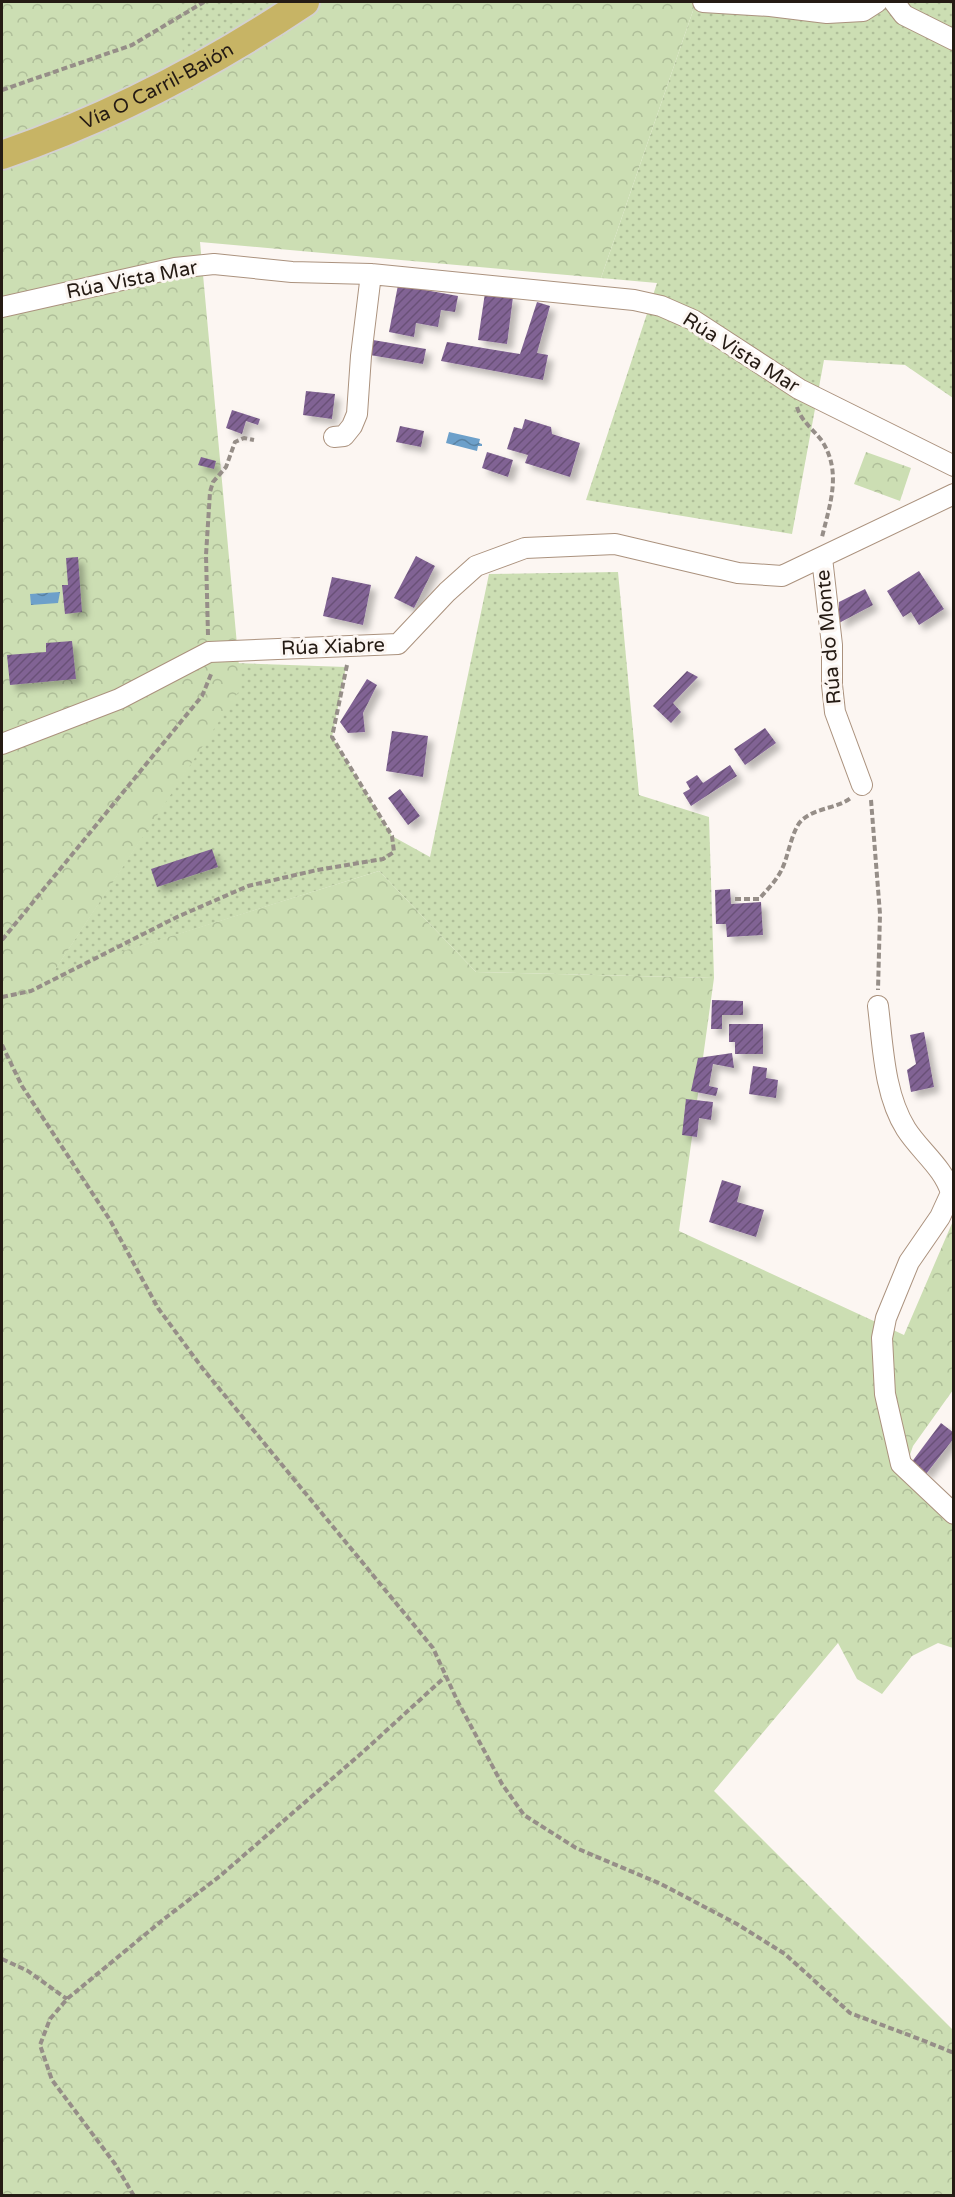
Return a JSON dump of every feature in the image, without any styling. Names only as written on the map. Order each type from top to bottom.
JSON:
[{"type":"highway","name":"Vía O Carril-Baión","points":[[2,155],[53,138],[140,98],[250,39],[305,2]]},
{"type":"street","points":[[703,2],[793,6],[827,14],[863,11],[877,2]]},
{"type":"street","points":[[894,2],[904,15],[954,40]]},
{"type":"street","name":"Rúa Vista Mar","points":[[2,308],[175,268],[214,264],[292,272],[370,274],[634,300],[661,306],[713,332],[799,389],[954,466]]},
{"type":"street","points":[[334,437],[344,436],[352,426],[357,414],[370,274]]},
{"type":"street","name":"Rúa do Monte","points":[[862,785],[835,712],[832,645],[822,558],[954,494]]},
{"type":"street","name":"Rúa Xiabre","points":[[2,744],[120,699],[209,652],[398,644],[447,592],[476,566],[525,548],[615,544],[738,573],[782,576],[822,558]]},
{"type":"street","points":[[878,1006],[893,1098],[905,1128],[948,1181],[951,1193],[940,1217],[909,1262],[886,1318],[882,1338],[885,1394],[901,1464],[954,1514]]},
{"type":"path","points":[[2,90],[132,45],[204,2]]},
{"type":"path","points":[[799,389],[795,402],[799,415],[822,442],[834,471],[829,514],[822,536],[822,558]]},
{"type":"path","points":[[2,997],[30,991],[177,917],[248,885],[383,859],[394,852],[392,836],[332,736],[346,667],[362,645]]},
{"type":"path","points":[[735,900],[759,899],[781,871],[799,823],[821,810],[850,800],[862,785],[869,790],[880,914],[878,1006]]},
{"type":"path","points":[[2,1045],[22,1086],[110,1220],[158,1308],[203,1369],[433,1648],[502,1784],[524,1815],[576,1848],[661,1884],[737,1924],[785,1954],[850,2013],[954,2053]]},
{"type":"path","points":[[134,2196],[115,2164],[52,2080],[40,2045],[50,2019],[67,1999],[220,1876],[364,1751],[446,1676]]},
{"type":"path","points":[[2,1959],[28,1971],[67,1999]]},
{"type":"green space","points":[[2,2],[178,2],[185,73],[305,2],[696,2],[601,278],[200,242],[241,688],[53,973],[379,871],[476,972],[714,978],[679,1231],[904,1335],[953,1221],[953,1390],[913,1446],[903,1475],[953,1525],[953,1648],[938,1643],[912,1656],[882,1694],[857,1679],[838,1643],[714,1791],[952,2029],[953,2195],[2,2196]]},
{"type":"green space","points":[[172,2],[305,2],[173,80]]},
{"type":"green space","points":[[696,2],[827,13],[854,2],[953,2],[953,398],[905,365],[824,360],[792,534],[586,500],[657,283],[601,278]]},
{"type":"green space","points":[[866,452],[911,468],[900,501],[854,484]]},
{"type":"green space","points":[[618,572],[639,795],[709,817],[714,978],[476,972],[379,871],[52,974],[240,688],[234,663],[346,667],[332,737],[392,836],[430,857],[489,574]]},
{"type":"water","points":[[449,432],[480,439],[479,443],[482,446],[478,446],[477,451],[446,443]]},
{"type":"water","points":[[60,592],[58,603],[31,605],[30,594]]},
{"type":"building","points":[[398,285],[458,296],[455,312],[441,310],[438,327],[416,323],[414,337],[389,332]]},
{"type":"building","points":[[485,293],[513,297],[507,344],[478,340]]},
{"type":"building","points":[[537,302],[550,306],[537,353],[548,355],[543,380],[441,361],[447,342],[520,354]]},
{"type":"building","points":[[373,340],[426,349],[423,364],[370,355]]},
{"type":"building","points":[[306,391],[335,394],[332,419],[303,415]]},
{"type":"building","points":[[232,410],[260,419],[258,425],[246,421],[242,434],[226,428]]},
{"type":"building","points":[[525,419],[551,427],[552,434],[580,443],[570,477],[525,463],[528,455],[507,449],[514,427],[522,429]]},
{"type":"building","points":[[400,426],[424,431],[421,447],[396,442]]},
{"type":"building","points":[[487,452],[513,460],[508,477],[482,468]]},
{"type":"building","points":[[201,457],[216,461],[214,469],[198,465]]},
{"type":"building","points":[[416,556],[435,566],[414,608],[394,598]]},
{"type":"building","points":[[78,557],[82,612],[65,614],[62,585],[68,585],[66,558]]},
{"type":"building","points":[[919,571],[944,609],[919,625],[911,612],[903,617],[887,591]]},
{"type":"building","points":[[332,577],[371,585],[363,625],[323,616]]},
{"type":"building","points":[[865,589],[873,605],[839,623],[839,602]]},
{"type":"building","points":[[72,641],[76,679],[10,685],[7,655],[46,652],[46,643]]},
{"type":"building","points":[[687,671],[698,677],[673,703],[681,712],[671,723],[653,706]]},
{"type":"building","points":[[367,679],[377,685],[363,713],[365,732],[348,733],[340,722]]},
{"type":"building","points":[[765,728],[776,743],[745,765],[734,749]]},
{"type":"building","points":[[392,731],[428,736],[423,777],[386,771]]},
{"type":"building","points":[[730,765],[737,776],[691,806],[683,793],[690,789],[686,782],[697,775],[703,783]]},
{"type":"building","points":[[400,789],[420,816],[408,825],[388,798]]},
{"type":"building","points":[[212,849],[218,867],[157,887],[151,869]]},
{"type":"building","points":[[730,889],[731,904],[761,902],[763,935],[727,937],[726,924],[716,924],[715,890]]},
{"type":"building","points":[[712,1000],[743,1001],[743,1015],[722,1015],[722,1029],[711,1029]]},
{"type":"building","points":[[729,1024],[763,1024],[763,1054],[735,1054],[735,1042],[729,1042]]},
{"type":"building","points":[[924,1032],[934,1087],[911,1092],[907,1070],[916,1064],[910,1035]]},
{"type":"building","points":[[732,1053],[734,1068],[713,1064],[709,1086],[718,1088],[716,1096],[691,1091],[698,1058]]},
{"type":"building","points":[[753,1066],[767,1068],[766,1078],[778,1080],[776,1098],[749,1094]]},
{"type":"building","points":[[686,1099],[713,1102],[711,1120],[699,1118],[697,1137],[682,1135]]},
{"type":"building","points":[[722,1180],[741,1186],[737,1202],[764,1210],[756,1237],[709,1222]]},
{"type":"building","points":[[941,1423],[954,1433],[954,1438],[926,1474],[911,1463]]}]
